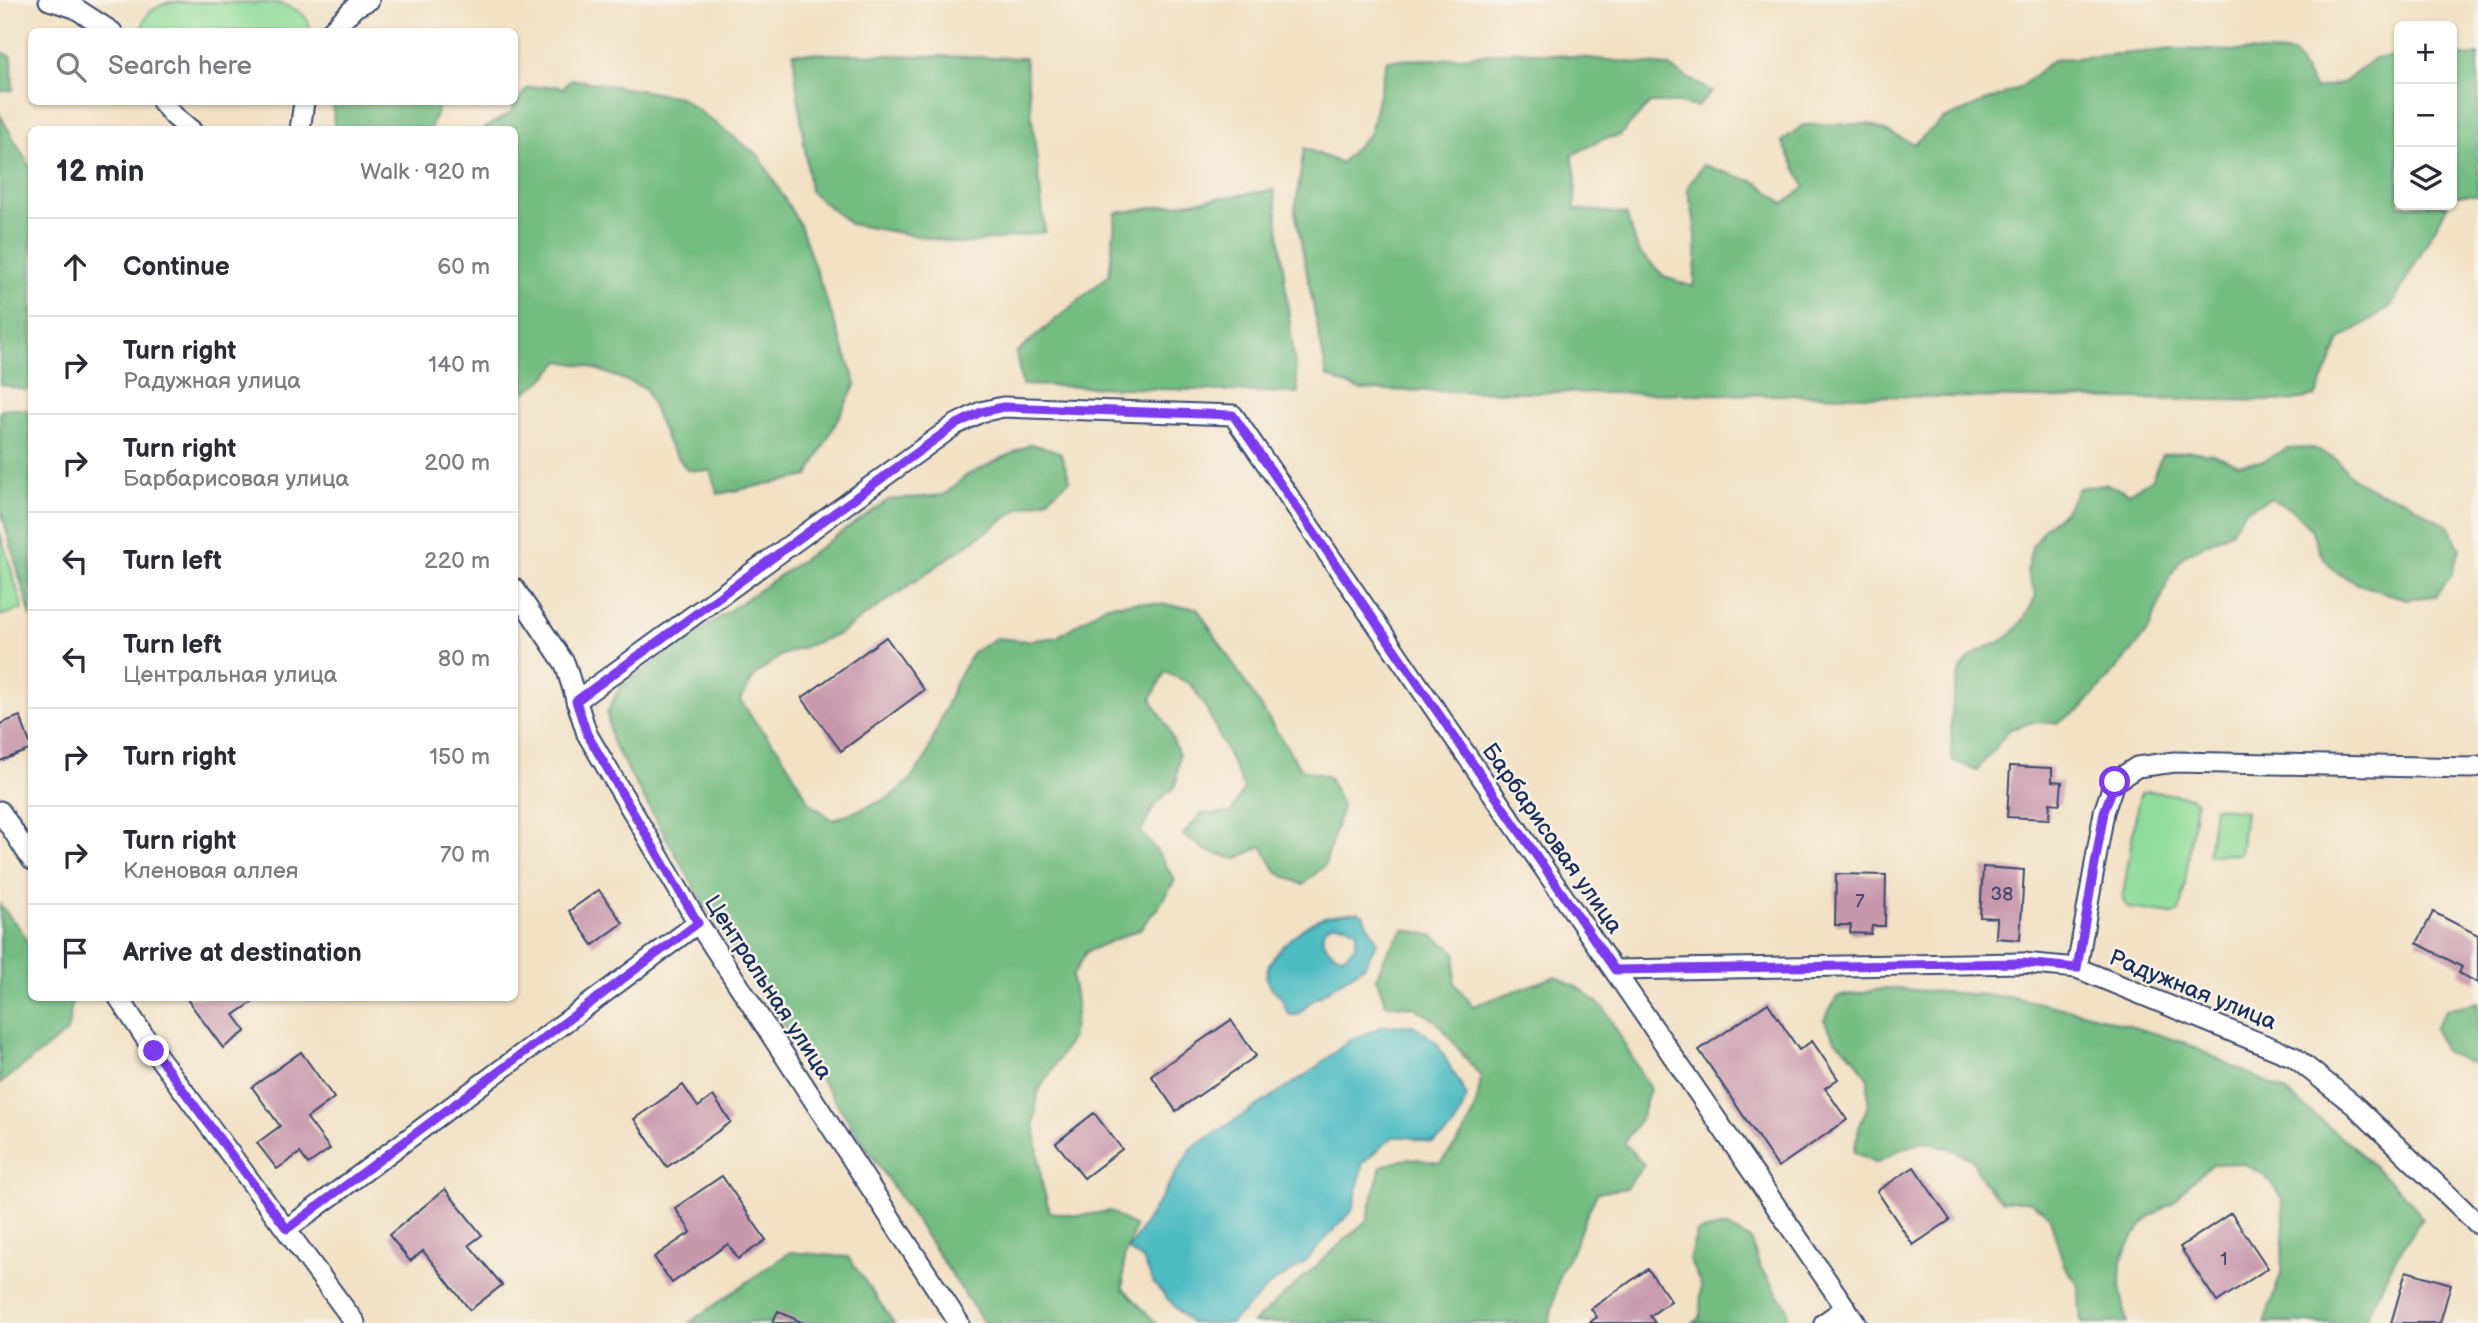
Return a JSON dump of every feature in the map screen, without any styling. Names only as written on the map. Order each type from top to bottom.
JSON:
[{"type":"street","points":[[49,0],[75,8],[106,28]]},
{"type":"street","points":[[334,28],[355,7],[369,0]]},
{"type":"street","points":[[165,105],[186,126]]},
{"type":"street","points":[[301,126],[304,105]]},
{"type":"street","name":"Барбарисовая улица","points":[[576,701],[955,425],[981,412],[1003,407],[1233,415],[1851,1315]]},
{"type":"street","name":"Центральная улица","points":[[518,594],[565,664],[587,734],[698,923],[959,1323]]},
{"type":"street","points":[[2077,968],[2104,812],[2115,782],[2137,767],[2175,762],[2478,766]]},
{"type":"street","points":[[0,811],[28,854]]},
{"type":"street","points":[[287,1229],[698,923]]},
{"type":"street","name":"Радужная улица","points":[[1615,970],[2023,963],[2077,968],[2294,1057],[2353,1104],[2478,1224]]},
{"type":"street","points":[[121,1001],[154,1051],[355,1323]]},
{"type":"street","points":[[1824,1323],[1851,1315]]},
{"type":"green space","points":[[169,2],[277,3],[304,15],[310,28],[143,28],[150,12]]},
{"type":"green space","points":[[2176,49],[2293,53],[2315,89],[2345,82],[2374,58],[2394,57],[2394,210],[2445,210],[2392,305],[2340,340],[2316,396],[2289,401],[1359,390],[1327,376],[1295,211],[1304,148],[1341,163],[1370,133],[1387,60],[1442,59],[1518,51],[1667,66],[1712,92],[1697,107],[1678,103],[1650,103],[1619,136],[1603,139],[1572,155],[1576,178],[1575,209],[1626,214],[1639,252],[1665,277],[1693,287],[1696,237],[1687,188],[1703,165],[1758,183],[1784,204],[1805,187],[1782,141],[1803,125],[1870,124],[1914,144],[1943,119],[2021,87],[2053,60]]},
{"type":"green space","points":[[0,51],[12,57],[13,90],[0,91]]},
{"type":"green space","points":[[793,53],[1025,58],[1045,232],[962,244],[850,224],[810,191]]},
{"type":"green space","points":[[2478,55],[2478,195],[2457,195],[2457,56]]},
{"type":"green space","points":[[571,79],[680,97],[759,156],[800,225],[856,384],[808,476],[718,494],[710,471],[687,470],[669,445],[645,388],[588,366],[560,361],[542,381],[518,396],[518,126],[488,126],[510,113],[518,105],[527,88],[563,88]]},
{"type":"green space","points":[[333,105],[442,105],[438,108],[431,126],[334,126]]},
{"type":"green space","points":[[0,115],[28,164],[28,389],[0,384]]},
{"type":"green space","points":[[1274,190],[1298,393],[1022,385],[1016,353],[1109,275],[1116,213]]},
{"type":"green space","points":[[10,408],[28,411],[28,606],[0,507],[0,411]]},
{"type":"green space","points":[[1031,444],[1060,452],[1070,480],[1046,500],[1019,509],[839,634],[782,655],[756,674],[740,700],[780,751],[810,803],[833,820],[887,799],[908,782],[925,759],[957,679],[973,652],[997,638],[1027,641],[1057,637],[1107,605],[1138,602],[1197,608],[1301,769],[1329,777],[1342,806],[1325,865],[1303,885],[1276,872],[1262,846],[1236,859],[1207,851],[1183,835],[1201,814],[1231,813],[1244,788],[1207,710],[1191,684],[1165,672],[1151,699],[1167,726],[1179,755],[1176,785],[1154,806],[1141,832],[1175,880],[1140,929],[1086,952],[1072,977],[1077,1008],[1071,1039],[1038,1092],[1034,1123],[1042,1184],[1050,1212],[1079,1216],[1110,1211],[1135,1227],[1124,1258],[1123,1288],[1156,1323],[984,1323],[708,911],[612,742],[607,713],[620,687],[888,500],[944,495],[967,475]]},
{"type":"green space","points":[[2312,448],[2336,459],[2353,479],[2378,492],[2403,499],[2449,527],[2460,549],[2451,576],[2435,596],[2406,599],[2358,584],[2334,571],[2319,551],[2311,529],[2294,511],[2271,498],[2245,510],[2231,532],[2184,555],[2170,576],[2150,627],[2081,709],[2057,723],[2033,722],[2009,730],[1977,770],[1953,761],[1952,709],[1961,670],[1977,653],[2009,636],[2025,617],[2036,596],[2027,572],[2032,547],[2045,527],[2065,511],[2079,488],[2105,484],[2129,493],[2152,479],[2162,455],[2189,451],[2213,454],[2238,464],[2263,461],[2287,449]]},
{"type":"green space","points":[[0,533],[23,609],[0,616]]},
{"type":"green space","points":[[2147,791],[2190,797],[2196,802],[2182,904],[2178,913],[2130,908],[2124,903],[2138,802],[2141,793]]},
{"type":"green space","points":[[2214,807],[2245,811],[2240,854],[2208,855]]},
{"type":"green space","points":[[0,905],[28,942],[28,1001],[72,1003],[67,1032],[0,1084]]},
{"type":"green space","points":[[1404,929],[1433,936],[1456,952],[1454,983],[1473,1006],[1556,976],[1584,991],[1605,1010],[1650,1089],[1641,1117],[1624,1143],[1644,1165],[1626,1188],[1597,1193],[1560,1273],[1549,1323],[1253,1323],[1367,1220],[1381,1166],[1410,1158],[1440,1163],[1464,1134],[1473,1114],[1481,1077],[1437,1022],[1414,1007],[1386,1004],[1376,978],[1387,952]]},
{"type":"green space","points":[[1886,988],[2012,997],[2086,1013],[2183,1042],[2285,1091],[2351,1145],[2411,1202],[2422,1218],[2394,1261],[2363,1323],[2264,1323],[2281,1273],[2284,1221],[2282,1197],[2265,1176],[2243,1163],[2213,1164],[2191,1182],[2174,1202],[2151,1216],[2134,1235],[2121,1260],[2120,1286],[2127,1323],[2081,1323],[2078,1284],[2064,1265],[2049,1215],[2029,1201],[2002,1201],[1983,1182],[1972,1159],[1948,1148],[1923,1142],[1899,1150],[1877,1163],[1854,1152],[1868,1105],[1868,1079],[1855,1058],[1836,1041],[1824,1020],[1837,997]]},
{"type":"green space","points":[[2478,1002],[2478,1064],[2444,1051],[2434,1028],[2447,1009]]},
{"type":"green space","points":[[1725,1226],[1751,1240],[1760,1267],[1788,1309],[1787,1323],[1693,1323],[1700,1318],[1701,1285],[1689,1259],[1697,1232]]},
{"type":"green space","points":[[790,1252],[848,1257],[894,1323],[689,1323]]},
{"type":"water","points":[[1359,912],[1364,915],[1377,942],[1364,966],[1308,1004],[1298,1015],[1290,1015],[1267,980],[1267,971],[1277,953],[1295,935],[1321,918]],"holes":[[[1332,924],[1347,925],[1357,931],[1355,946],[1345,956],[1328,948],[1323,933]]]},
{"type":"water","points":[[1413,1025],[1436,1042],[1467,1096],[1455,1124],[1432,1143],[1408,1137],[1393,1137],[1363,1162],[1353,1209],[1303,1264],[1270,1285],[1231,1323],[1190,1323],[1154,1284],[1143,1260],[1128,1250],[1192,1148],[1310,1072],[1350,1040],[1383,1026]]},
{"type":"building","points":[[886,637],[924,690],[841,751],[802,698]]},
{"type":"building","points":[[20,716],[28,738],[28,750],[0,761],[0,724]]},
{"type":"building","points":[[2010,766],[2052,768],[2052,781],[2062,782],[2060,804],[2050,803],[2049,819],[2007,817]]},
{"type":"building","points":[[1983,867],[2024,870],[2020,940],[1996,938],[1997,918],[1980,917]]},
{"type":"building","points":[[1836,874],[1886,875],[1885,926],[1872,926],[1871,934],[1850,933],[1851,925],[1835,925]]},
{"type":"building","points":[[599,890],[623,923],[593,945],[569,911]]},
{"type":"building","points":[[2433,912],[2478,935],[2478,983],[2459,973],[2462,967],[2417,943]]},
{"type":"building","points":[[188,1001],[255,1001],[234,1015],[246,1031],[223,1048]]},
{"type":"building","points":[[1768,1003],[1799,1050],[1812,1041],[1838,1079],[1825,1088],[1847,1120],[1778,1167],[1699,1050]]},
{"type":"building","points":[[1231,1020],[1256,1056],[1176,1111],[1151,1075]]},
{"type":"building","points":[[301,1052],[334,1098],[307,1118],[330,1149],[308,1164],[300,1153],[277,1169],[257,1143],[280,1126],[252,1087]]},
{"type":"building","points":[[683,1085],[698,1107],[713,1096],[731,1122],[667,1167],[634,1119]]},
{"type":"building","points":[[1094,1113],[1122,1149],[1084,1178],[1056,1143]]},
{"type":"building","points":[[1914,1167],[1950,1220],[1913,1245],[1877,1191]]},
{"type":"building","points":[[722,1176],[766,1240],[738,1259],[728,1244],[672,1283],[654,1257],[691,1232],[675,1208]]},
{"type":"building","points":[[445,1189],[482,1235],[469,1245],[502,1285],[470,1310],[423,1251],[410,1261],[389,1235]]},
{"type":"building","points":[[2231,1213],[2268,1268],[2217,1302],[2180,1247]]},
{"type":"building","points":[[1648,1269],[1671,1301],[1650,1316],[1655,1323],[1589,1323],[1597,1317],[1591,1309]]},
{"type":"building","points":[[2406,1271],[2451,1284],[2440,1323],[2391,1323]]},
{"type":"building","points":[[778,1311],[803,1323],[772,1323]]},
{"type":"route","points":[[154,1051],[287,1229],[698,923],[587,734],[576,701],[955,425],[981,412],[1003,407],[1233,415],[1615,970],[2023,963],[2077,968],[2104,812],[2115,782]]}]
